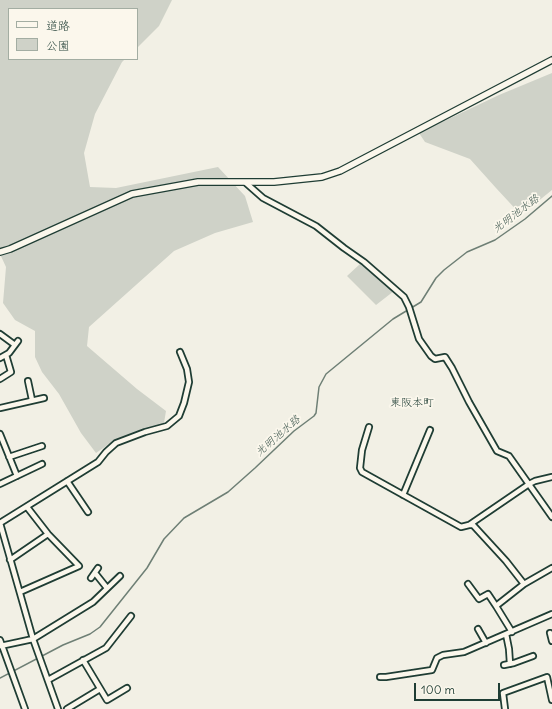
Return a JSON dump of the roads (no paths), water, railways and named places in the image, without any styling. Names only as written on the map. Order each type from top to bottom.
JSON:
[{"type":"street","points":[[0,252],[10,249],[132,194],[198,182],[274,182],[322,177],[340,171],[552,60]]},
{"type":"street","points":[[246,183],[263,198],[316,226],[364,262],[404,297],[410,308],[420,339],[431,356],[435,359],[445,357],[497,451],[508,456],[552,517]]},
{"type":"street","points":[[0,334],[16,343],[9,353],[0,358]]},
{"type":"street","points":[[58,709],[33,638],[0,524],[98,462],[116,443],[145,432],[167,426],[179,416],[189,382],[187,369],[180,352]]},
{"type":"street","points":[[0,379],[11,372],[6,355]]},
{"type":"street","points":[[28,381],[32,400]]},
{"type":"street","points":[[0,408],[44,398]]},
{"type":"street","points":[[369,427],[362,450],[360,468],[362,472],[461,527],[469,525],[529,484],[552,477]]},
{"type":"street","points":[[403,495],[430,430]]},
{"type":"street","points":[[0,434],[17,476]]},
{"type":"street","points":[[9,457],[42,446]]},
{"type":"street","points":[[0,484],[42,464]]},
{"type":"street","points":[[67,481],[88,512]]},
{"type":"street","points":[[20,592],[78,566],[48,534],[26,507]]},
{"type":"street","points":[[469,525],[473,525],[490,543],[524,584]]},
{"type":"street","points":[[10,560],[48,534]]},
{"type":"street","points":[[496,606],[524,584],[552,568]]},
{"type":"street","points":[[91,578],[96,570],[107,588]]},
{"type":"street","points":[[1,646],[33,638],[93,602],[120,576]]},
{"type":"street","points":[[468,584],[479,599],[488,594],[512,632]]},
{"type":"street","points":[[380,676],[386,677],[432,670],[437,658],[443,655],[464,652],[552,614]]},
{"type":"street","points":[[48,680],[106,648],[131,616]]},
{"type":"street","points":[[478,629],[486,643]]},
{"type":"street","points":[[549,633],[552,641]]},
{"type":"street","points":[[506,634],[510,664]]},
{"type":"street","points":[[0,640],[25,709]]},
{"type":"street","points":[[504,665],[533,656]]},
{"type":"street","points":[[83,660],[107,700],[127,688]]},
{"type":"street","points":[[505,709],[503,693],[547,677],[552,700]]},
{"type":"street","points":[[67,709],[100,689]]},
{"type":"waterway","name":"光明池水路","points":[[0,678],[63,645],[90,634],[100,627],[147,568],[164,539],[184,518],[228,492],[294,431],[314,416],[316,413],[319,387],[326,374],[393,319],[421,302],[436,278],[444,270],[467,252],[495,240],[525,219],[552,196]]},
{"type":"district","name":"東阪本町","points":[[412,403]]}]
